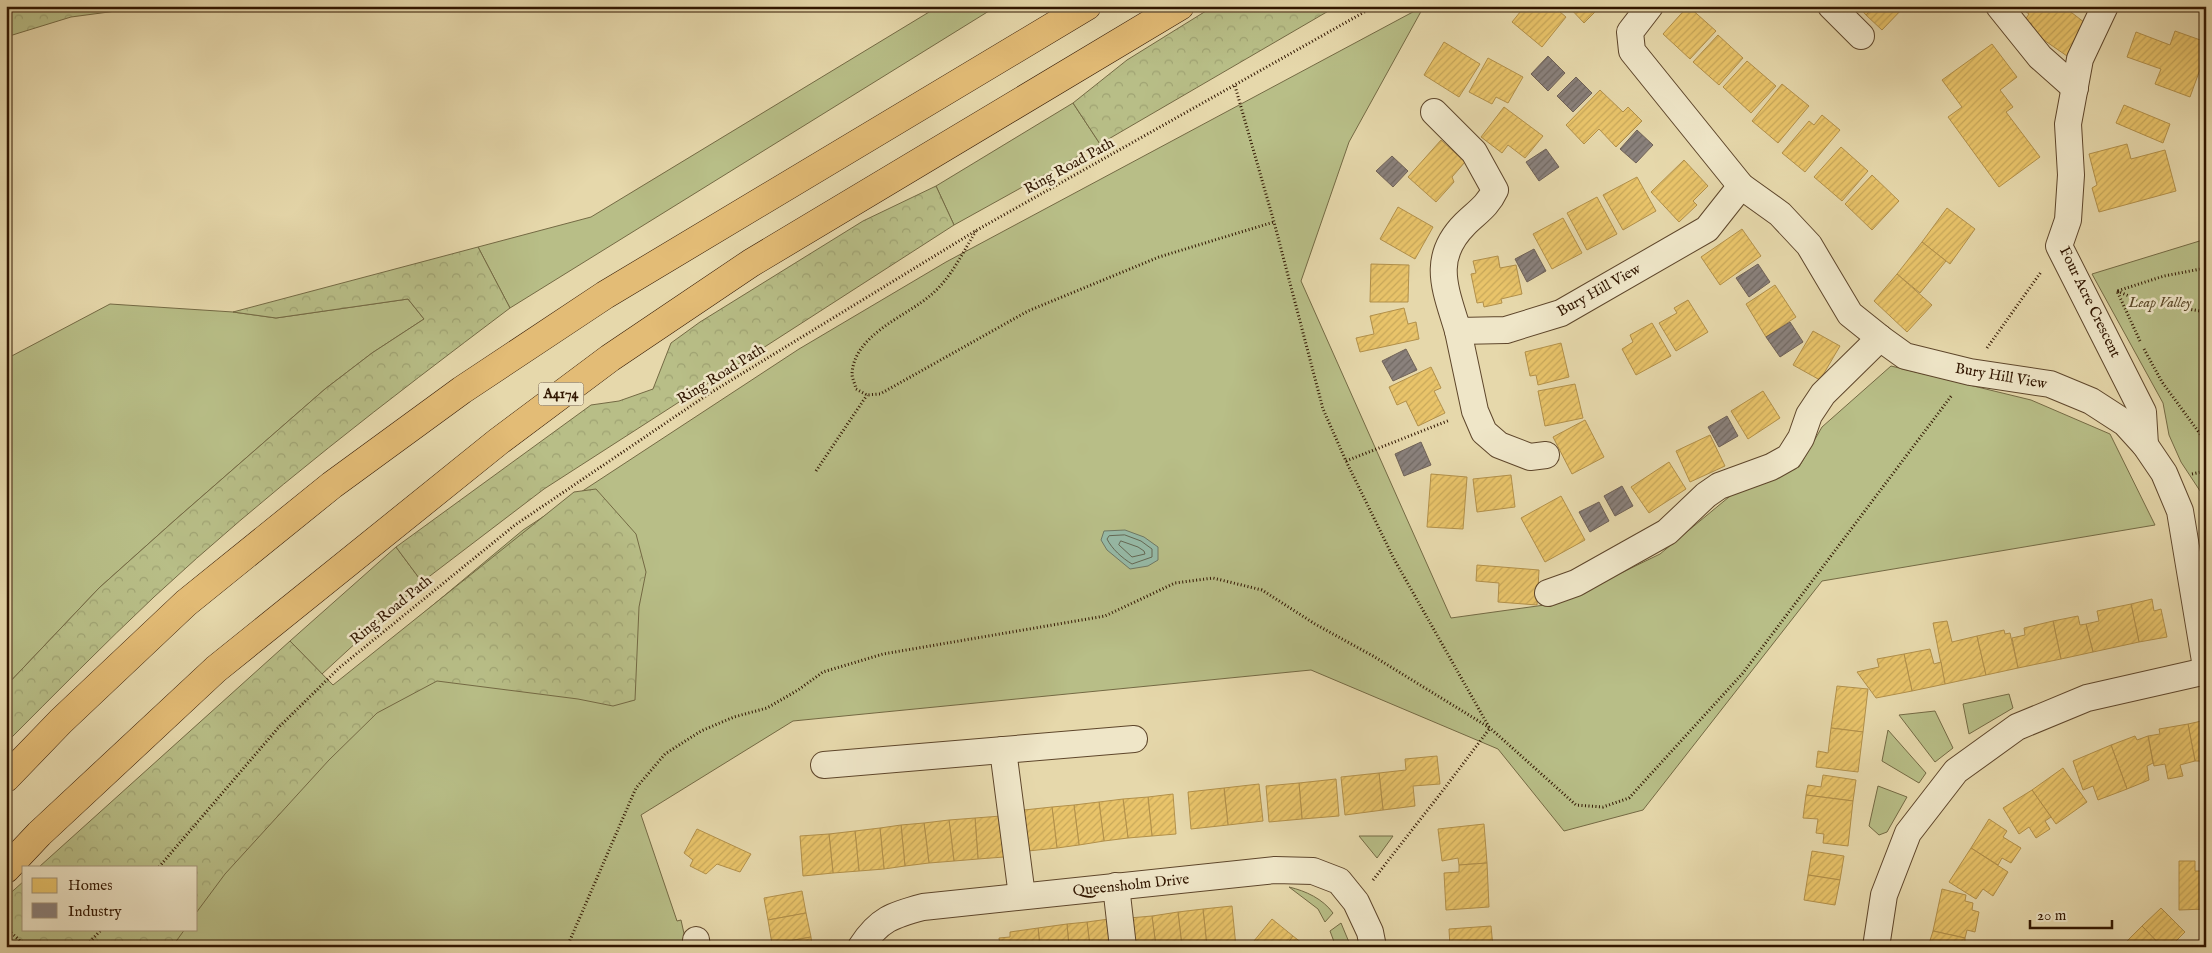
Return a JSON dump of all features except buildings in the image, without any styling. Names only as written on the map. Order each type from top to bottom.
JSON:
[{"type":"highway","points":[[6,778],[61,721],[186,603],[332,485],[462,390],[605,295],[1087,6]]},
{"type":"highway","name":"A4174","points":[[6,869],[39,834],[216,669],[491,447],[602,364],[751,263],[1180,6]]},
{"type":"street","name":"Bury Hill View","points":[[1650,6],[1630,32],[1632,50],[1741,186],[1786,220],[1809,245],[1850,314],[1905,356],[1970,372],[2050,384],[2091,400],[2125,423],[2145,445],[2164,473],[2180,511],[2206,667]]},
{"type":"street","points":[[1831,6],[1860,36]]},
{"type":"street","points":[[1999,6],[2040,57],[2075,88]]},
{"type":"street","name":"Four Acre Crescent","points":[[2105,6],[2080,59],[2068,124],[2071,175],[2068,220],[2059,246],[2143,412],[2145,445]]},
{"type":"street","points":[[1434,112],[1474,152],[1494,190],[1489,203],[1464,225],[1447,247],[1442,278],[1458,331],[1475,411],[1484,432],[1499,445],[1530,457],[1546,455]]},
{"type":"street","name":"Bury Hill View","points":[[1458,331],[1506,330],[1561,314],[1707,229],[1741,186]]},
{"type":"street","points":[[1548,593],[1576,583],[1667,532],[1706,495],[1719,486],[1789,457],[1801,438],[1808,415],[1823,394],[1880,338]]},
{"type":"street","points":[[1876,947],[1884,895],[1908,833],[1956,771],[2017,727],[2087,698],[2206,671]]},
{"type":"street","points":[[824,765],[1134,739]]},
{"type":"street","points":[[1003,750],[1022,896]]},
{"type":"street","name":"Queensholm Drive","points":[[861,947],[872,931],[890,916],[923,907],[1275,870],[1313,871],[1339,881],[1356,902],[1370,932],[1373,947]]},
{"type":"street","points":[[1116,886],[1123,947]]},
{"type":"path","name":"Ring Road Path","points":[[160,866],[278,728],[339,668],[515,525],[707,395],[977,230],[1375,6]]},
{"type":"path","points":[[1235,86],[1274,222],[1323,409],[1394,559],[1490,728]]},
{"type":"path","points":[[977,230],[955,267],[932,294],[872,336],[860,349],[852,374],[856,388],[867,395],[880,394],[1028,311],[1159,257],[1274,222]]},
{"type":"path","points":[[567,947],[636,788],[665,754],[701,731],[734,717],[767,708],[798,690],[823,672],[883,654],[1057,626],[1105,616],[1175,583],[1213,578],[1262,590],[1315,624],[1373,656],[1490,728],[1576,805],[1603,806],[1629,798],[1743,673],[1970,372],[2059,246]]},
{"type":"path","points":[[2117,291],[2164,276],[2206,268]]},
{"type":"path","points":[[2078,282],[2098,285],[2141,301],[2206,312]]},
{"type":"path","points":[[2117,291],[2141,344],[2162,382],[2206,442]]},
{"type":"path","points":[[816,471],[867,395]]},
{"type":"path","points":[[1346,461],[1475,411]]},
{"type":"path","points":[[2201,471],[2206,466]]},
{"type":"path","points":[[1356,902],[1490,728]]},
{"type":"path","points":[[6,928],[27,947]]},
{"type":"path","points":[[85,947],[101,930]]},
{"type":"green space","points":[[6,6],[154,6],[71,17],[6,37]]},
{"type":"green space","points":[[939,6],[997,6],[510,308],[478,247],[591,217]]},
{"type":"green space","points":[[1214,6],[1337,6],[1100,144],[1073,103],[1127,60]]},
{"type":"green space","points":[[1424,6],[1349,142],[1301,281],[1451,618],[1559,603],[1660,554],[1735,492],[1799,467],[1822,427],[1891,366],[2031,400],[2110,434],[2155,525],[1822,581],[1643,810],[1564,831],[1498,749],[1311,670],[793,721],[641,815],[677,921],[681,920],[687,947],[115,947],[129,930],[198,930],[197,866],[318,701],[523,530],[799,349],[946,262]]},
{"type":"green space","points":[[1073,103],[1100,144],[954,225],[936,186]]},
{"type":"green space","points":[[936,186],[954,225],[544,489],[422,582],[396,547],[591,405],[619,401],[653,389],[671,343],[700,322],[863,221]]},
{"type":"green space","name":"Leap Valley","points":[[2206,239],[2206,500],[2181,462],[2169,435],[2163,403],[2092,274]]},
{"type":"green space","points":[[478,247],[510,308],[373,412],[196,558],[135,615],[6,743],[6,686],[99,588],[325,389],[372,353],[424,319],[408,299],[276,318],[233,312]]},
{"type":"green space","points":[[408,299],[424,319],[372,353],[325,389],[175,520],[99,588],[6,686],[6,359],[110,304],[233,312],[276,318]]},
{"type":"green space","points":[[596,489],[636,534],[646,572],[639,607],[635,700],[613,706],[578,699],[437,681],[377,713],[329,760],[225,874],[198,910],[198,866],[40,866],[290,641],[333,685],[574,492]]},
{"type":"green space","points":[[396,547],[422,582],[322,674],[290,641]]},
{"type":"green space","points":[[2009,694],[2013,708],[1969,734],[1963,704]]},
{"type":"green space","points":[[1935,711],[1953,748],[1935,762],[1899,715]]},
{"type":"green space","points":[[1888,730],[1926,773],[1919,783],[1882,761]]},
{"type":"green space","points":[[1878,786],[1907,797],[1887,832],[1879,835],[1869,826]]},
{"type":"green space","points":[[1359,836],[1393,836],[1377,858]]},
{"type":"green space","points":[[22,883],[22,930],[184,930],[172,947],[6,947],[6,897]]},
{"type":"green space","points":[[1289,887],[1314,896],[1333,913],[1325,922],[1318,909]]},
{"type":"green space","points":[[1341,923],[1351,947],[1336,947],[1330,931]]},
{"type":"water","points":[[1125,530],[1144,537],[1158,547],[1158,560],[1148,566],[1130,569],[1107,550],[1101,540],[1104,531]]}]
